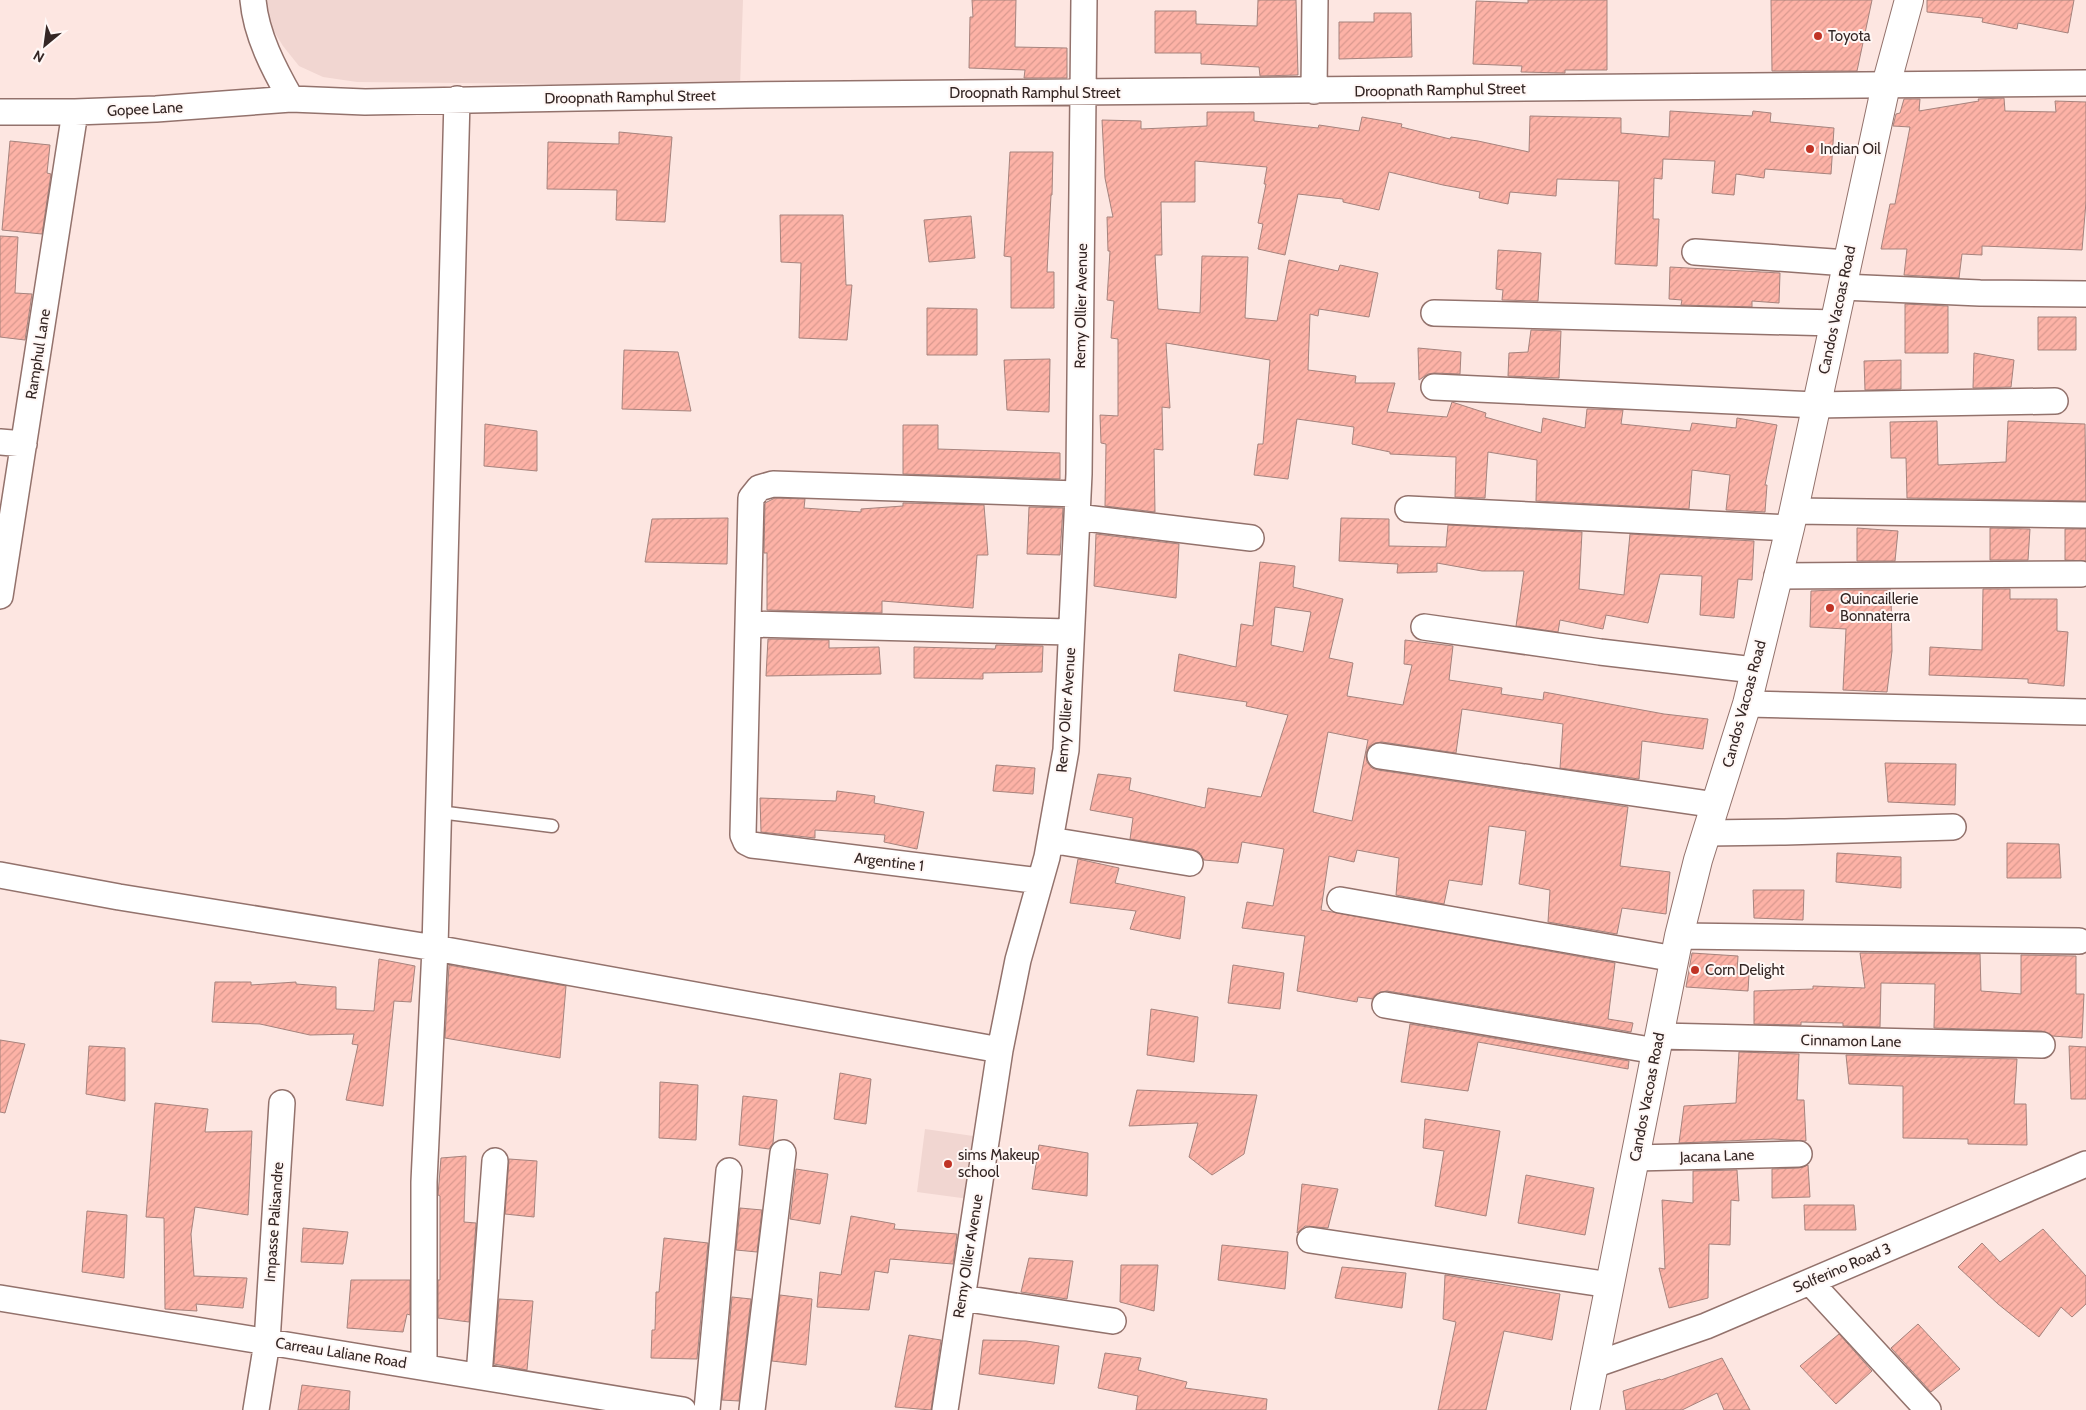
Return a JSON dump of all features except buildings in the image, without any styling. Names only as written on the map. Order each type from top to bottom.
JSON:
[{"type":"main road","name":"Candos Vacoas Road","points":[[1585,1410],[1677,948],[1698,860],[1747,704],[1792,520],[1886,85],[1909,0]]},
{"type":"street","points":[[253,0],[254,10],[270,58],[291,100]]},
{"type":"street","name":"Remy Ollier Avenue","points":[[945,1410],[1000,1050],[1018,960],[1050,840],[1066,750],[1077,506],[1084,0]]},
{"type":"street","points":[[1314,0],[1314,91]]},
{"type":"street","name":"Droopnath Ramphul Street","points":[[291,100],[365,102],[457,99],[2086,83]]},
{"type":"street","points":[[424,1366],[424,1182],[435,948],[457,99]]},
{"type":"street","name":"Gopee Lane","points":[[0,112],[156,109],[291,100]]},
{"type":"street","name":"Ramphul Lane","points":[[0,596],[12,443],[75,112]]},
{"type":"street","points":[[1695,252],[1980,293],[2086,294]]},
{"type":"street","points":[[1434,313],[1834,323]]},
{"type":"street","points":[[1434,387],[1816,405],[2055,400]]},
{"type":"street","points":[[1071,632],[748,624],[752,498],[759,488],[773,484],[1077,506],[1252,538]]},
{"type":"street","points":[[1408,509],[1792,520],[2086,515]]},
{"type":"street","points":[[1777,576],[2081,574]]},
{"type":"street","name":"Argentine 1","points":[[748,624],[743,835],[746,842],[752,845],[1040,881]]},
{"type":"street","points":[[1424,627],[1600,652],[1754,670]]},
{"type":"street","points":[[1747,704],[2086,712]]},
{"type":"street","points":[[1380,756],[1716,805]]},
{"type":"street","points":[[1707,833],[1953,827]]},
{"type":"street","points":[[1050,840],[1190,863]]},
{"type":"street","points":[[0,875],[435,948],[1000,1050]]},
{"type":"street","points":[[1340,900],[1677,948],[2079,941]]},
{"type":"street","name":"Cinnamon Lane","points":[[1385,1005],[1658,1043],[2042,1045]]},
{"type":"street","name":"Impasse Palisandre","points":[[256,1410],[267,1342],[282,1103]]},
{"type":"street","points":[[752,1410],[783,1153]]},
{"type":"street","name":"Jacana Lane","points":[[1635,1158],[1799,1154]]},
{"type":"street","points":[[479,1376],[495,1161]]},
{"type":"street","name":"Solferino Road 3","points":[[1594,1364],[1706,1326],[2086,1164]]},
{"type":"street","points":[[707,1410],[729,1170]]},
{"type":"street","points":[[1310,1240],[1610,1285]]},
{"type":"street","points":[[1810,1282],[1928,1410]]},
{"type":"street","name":"Carreau Laliane Road","points":[[0,1298],[424,1366],[682,1410]]},
{"type":"street","points":[[962,1298],[1113,1322]]},
{"type":"lane","points":[[439,812],[552,826]]},
{"type":"shaded area","points":[[259,0],[743,0],[740,86],[357,82],[323,77],[299,66],[283,46],[267,20]]},
{"type":"shaded area","name":"sims Makeup school","points":[[925,1129],[980,1137],[969,1199],[917,1192]]},
{"type":"place","name":"Toyota","points":[[1818,36]]},
{"type":"place","name":"Indian Oil","points":[[1810,149]]},
{"type":"place","name":"Quincaillerie Bonnaterra","points":[[1830,608]]},
{"type":"place","name":"Corn Delight","points":[[1695,970]]},
{"type":"place","name":"sims Makeup school","points":[[948,1164]]}]
